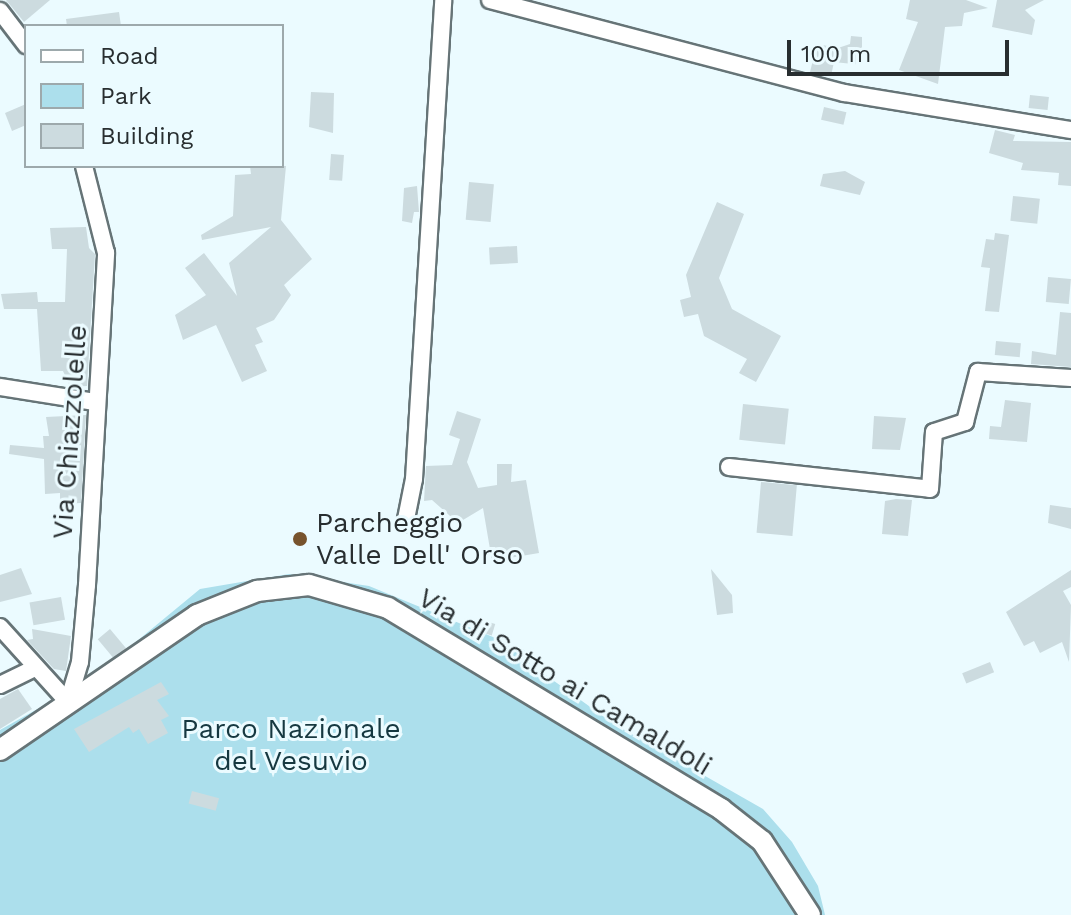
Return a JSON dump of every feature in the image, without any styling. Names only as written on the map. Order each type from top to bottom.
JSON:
[{"type":"street","points":[[405,524],[414,479],[443,0]]},
{"type":"street","points":[[490,0],[844,93],[1071,130]]},
{"type":"street","points":[[0,11],[24,42]]},
{"type":"street","name":"Via Chiazzolelle","points":[[68,702],[80,662],[87,585],[95,402],[102,375],[106,253],[85,168]]},
{"type":"street","points":[[729,467],[930,489],[934,432],[965,422],[978,372],[1071,378]]},
{"type":"street","points":[[0,387],[95,402]]},
{"type":"street","name":"Via di Sotto ai Camaldoli","points":[[0,750],[197,615],[257,591],[309,585],[388,608],[721,809],[762,841],[810,915]]},
{"type":"street","points":[[0,627],[68,702]]},
{"type":"street","points":[[0,685],[35,668]]},
{"type":"green space","name":"Parco Nazionale del Vesuvio","points":[[289,574],[369,586],[534,654],[529,663],[614,724],[763,809],[792,842],[818,886],[825,915],[0,915],[0,730],[91,679],[200,589]]},
{"type":"building","points":[[6,0],[50,0],[24,22]]},
{"type":"building","points":[[910,0],[966,0],[988,8],[964,13],[962,26],[945,27],[938,84],[899,70],[918,22],[906,19]]},
{"type":"building","points":[[997,0],[1044,0],[1025,10],[1035,20],[1032,35],[992,27]]},
{"type":"building","points":[[119,12],[121,24],[67,24],[66,19]]},
{"type":"building","points":[[851,36],[862,37],[862,65],[834,62],[831,76],[810,72],[817,44],[838,48],[850,44]]},
{"type":"building","points":[[311,92],[334,93],[333,133],[309,127]]},
{"type":"building","points":[[1030,95],[1049,97],[1048,110],[1029,108]]},
{"type":"building","points":[[24,105],[24,126],[12,131],[5,113]]},
{"type":"building","points":[[824,107],[846,112],[843,125],[821,120]]},
{"type":"building","points":[[995,130],[1015,135],[1013,141],[1071,142],[1071,186],[1058,185],[1059,173],[1021,170],[1023,163],[989,153]]},
{"type":"building","points":[[331,154],[344,155],[342,181],[329,180]]},
{"type":"building","points":[[286,166],[281,220],[312,259],[284,285],[291,295],[274,320],[256,328],[263,342],[255,345],[267,371],[242,382],[216,325],[183,340],[175,315],[206,295],[185,268],[204,253],[237,296],[229,263],[271,227],[202,240],[201,235],[233,216],[235,175],[251,174],[250,168]]},
{"type":"building","points":[[845,171],[865,182],[860,195],[820,186],[823,174]]},
{"type":"building","points":[[469,182],[494,184],[491,222],[466,220]]},
{"type":"building","points":[[417,186],[419,212],[414,212],[412,223],[402,221],[404,188]]},
{"type":"building","points":[[1013,196],[1040,199],[1037,224],[1010,221]]},
{"type":"building","points":[[717,202],[744,214],[719,278],[732,309],[781,336],[756,382],[739,373],[747,359],[704,336],[698,314],[684,317],[680,300],[691,297],[686,275]]},
{"type":"building","points":[[86,227],[89,248],[95,254],[87,386],[70,387],[63,371],[41,371],[37,309],[4,309],[1,294],[37,292],[38,302],[65,302],[67,249],[52,249],[50,228]]},
{"type":"building","points":[[995,233],[1009,235],[999,312],[985,311],[990,268],[981,267],[986,239],[994,240]]},
{"type":"building","points":[[517,246],[518,263],[490,264],[489,247]]},
{"type":"building","points":[[1048,277],[1071,279],[1069,304],[1046,302]]},
{"type":"building","points":[[1060,312],[1071,313],[1071,367],[1031,364],[1032,351],[1056,355]]},
{"type":"building","points":[[996,341],[1021,343],[1020,357],[995,355]]},
{"type":"building","points":[[1005,400],[1031,403],[1027,442],[989,439],[990,426],[1001,427]]},
{"type":"building","points":[[743,404],[789,409],[785,445],[739,440]]},
{"type":"building","points":[[457,411],[481,419],[467,462],[478,488],[497,485],[497,464],[512,464],[511,482],[526,480],[539,553],[492,561],[483,508],[458,523],[432,500],[424,501],[426,466],[452,465],[460,439],[449,435]]},
{"type":"building","points":[[86,415],[81,503],[60,504],[60,493],[45,494],[44,459],[9,454],[10,445],[44,448],[43,436],[49,436],[46,417]]},
{"type":"building","points":[[874,416],[906,418],[900,450],[872,449]]},
{"type":"building","points":[[761,482],[797,485],[792,536],[757,533]]},
{"type":"building","points":[[912,500],[908,536],[882,534],[885,501]]},
{"type":"building","points":[[1050,505],[1071,508],[1071,529],[1048,523]]},
{"type":"building","points":[[21,568],[32,594],[0,602],[0,575]]},
{"type":"building","points":[[711,569],[732,595],[733,613],[717,615]]},
{"type":"building","points":[[1071,570],[1071,587],[1063,591],[1071,605],[1069,662],[1062,642],[1040,653],[1034,641],[1024,646],[1006,612]]},
{"type":"building","points":[[61,597],[65,620],[33,625],[29,603]]},
{"type":"building","points":[[479,619],[495,624],[492,635],[475,630]]},
{"type":"building","points":[[32,629],[71,636],[66,671],[54,669],[27,640],[33,639]]},
{"type":"building","points":[[110,629],[126,648],[114,658],[98,639]]},
{"type":"building","points":[[990,662],[994,672],[966,683],[962,673]]},
{"type":"building","points":[[161,682],[169,694],[157,700],[169,716],[161,720],[168,733],[148,744],[139,729],[133,733],[129,727],[89,752],[74,729]]},
{"type":"building","points":[[18,689],[32,709],[0,729],[0,699]]},
{"type":"building","points":[[192,791],[219,798],[216,811],[189,804]]},
{"type":"place","name":"Parcheggio Valle Dell' Orso","points":[[300,539]]}]
